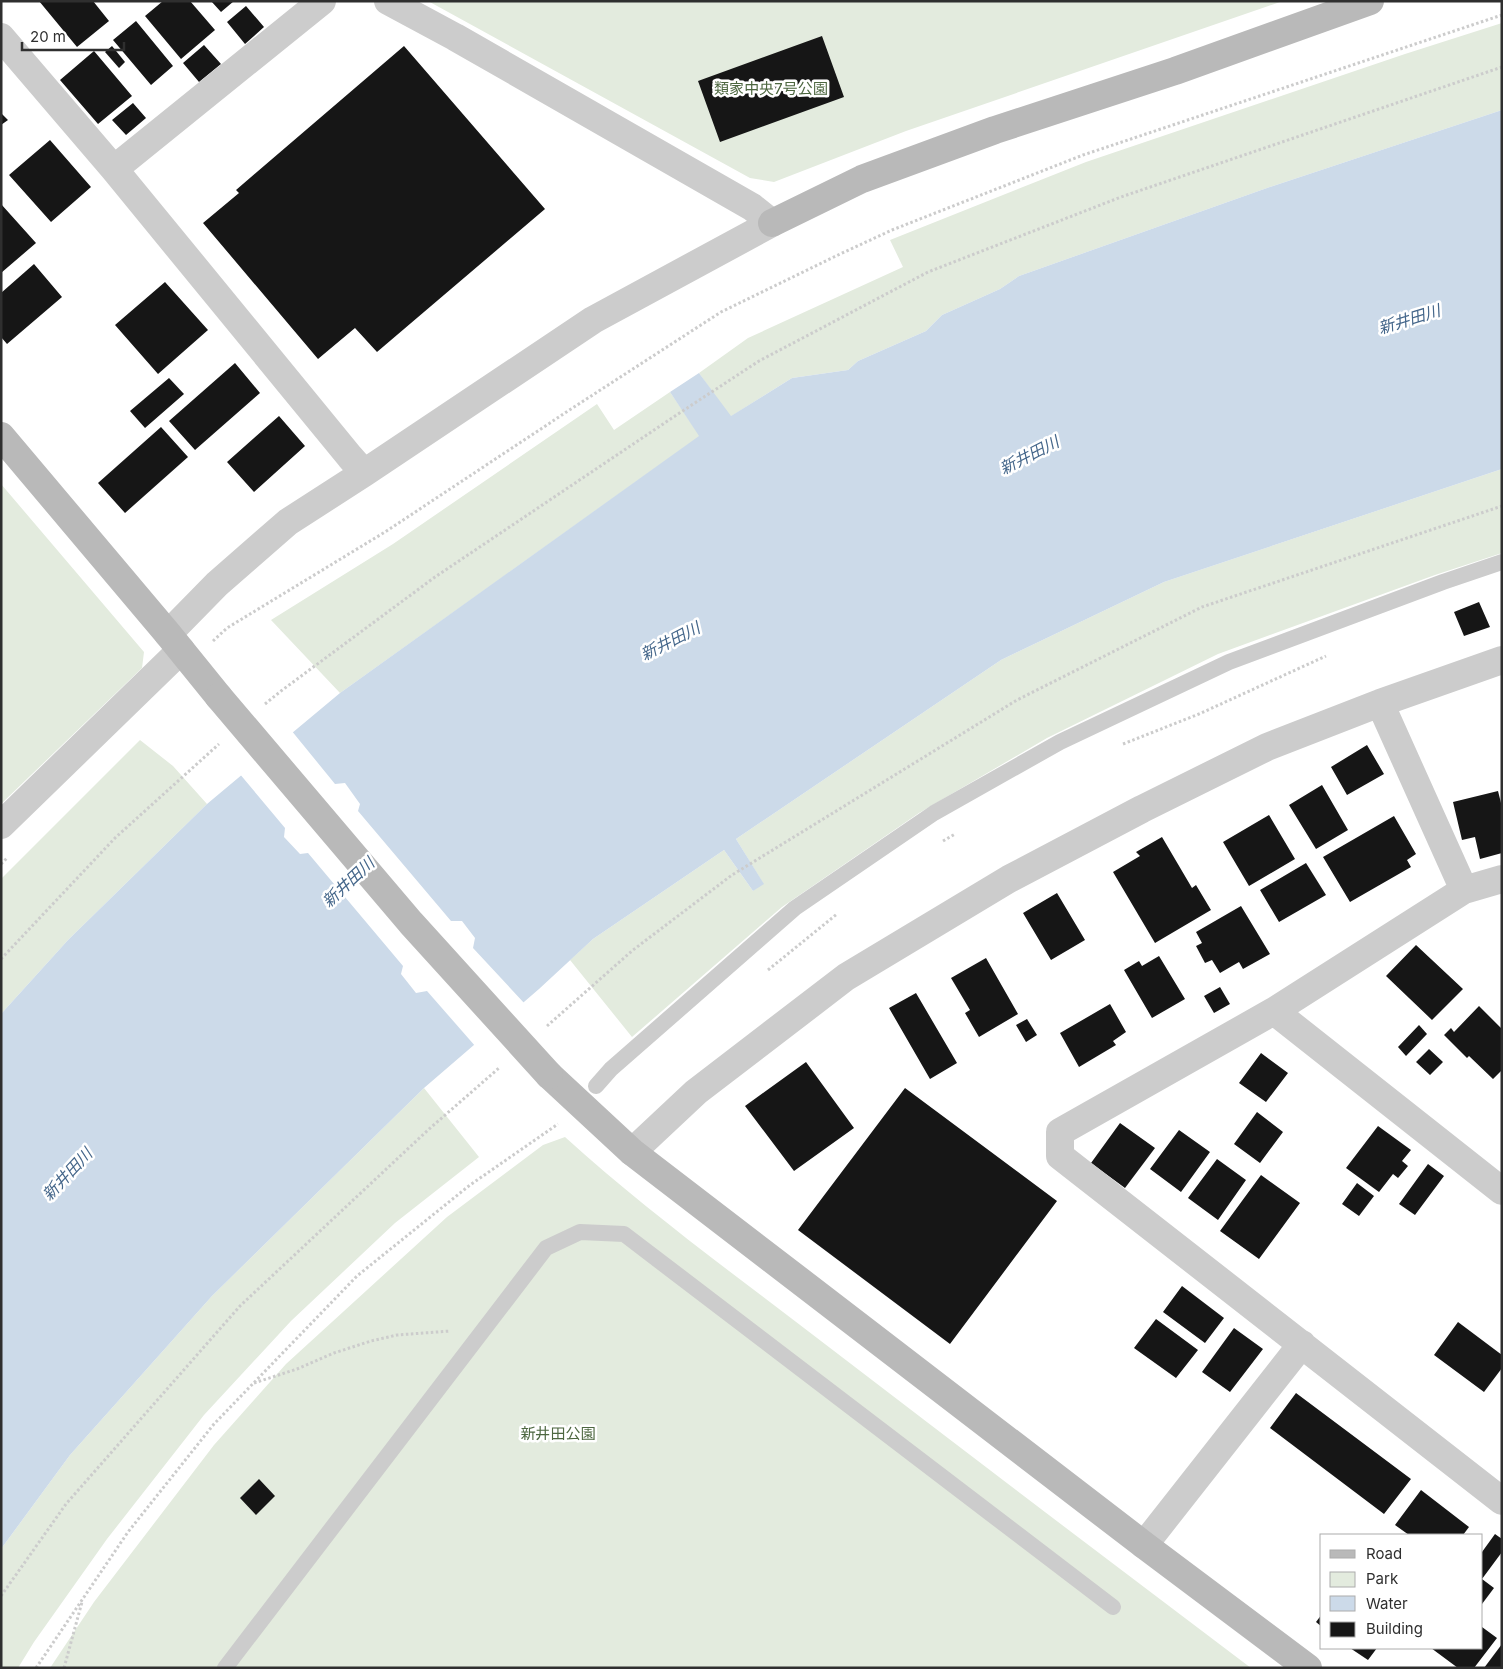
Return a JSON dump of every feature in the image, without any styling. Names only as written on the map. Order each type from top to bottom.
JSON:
[{"type":"street","points":[[114,169],[322,1]]},
{"type":"street","points":[[388,1],[456,37],[752,207],[772,223]]},
{"type":"street","points":[[1,825],[174,642],[218,584],[288,522],[593,320],[772,223],[862,180],[995,130],[1175,71],[1370,1]]},
{"type":"street","points":[[1,37],[114,169],[364,473]]},
{"type":"street","points":[[1,436],[411,923],[549,1075],[632,1152],[1144,1545],[1308,1668]]},
{"type":"street","points":[[632,1152],[696,1092],[846,978],[1000,884],[1142,809],[1268,747],[1380,703],[1502,660]]},
{"type":"street","points":[[1380,703],[1464,890]]},
{"type":"street","points":[[1502,879],[1464,890],[1274,1011],[1060,1132],[1060,1156],[1502,1500]]},
{"type":"street","points":[[1274,1011],[1502,1191]]},
{"type":"street","points":[[1144,1545],[1302,1344]]},
{"type":"lane","points":[[596,1086],[611,1069],[795,908],[934,813],[1060,742],[1229,662],[1442,582],[1502,562]]},
{"type":"lane","points":[[225,1668],[546,1248],[580,1232],[624,1234],[1113,1607]]},
{"type":"path","points":[[208,646],[227,628],[385,532],[571,409],[721,312],[737,304],[892,230],[1083,155],[1502,15]]},
{"type":"path","points":[[258,710],[435,577],[759,361],[928,272],[1122,197],[1502,68]]},
{"type":"path","points":[[545,1027],[633,950],[732,875],[1017,700],[1202,606],[1502,506]]},
{"type":"path","points":[[1118,746],[1199,714],[1334,652]]},
{"type":"path","points":[[1,959],[114,838],[220,743]]},
{"type":"path","points":[[941,843],[957,832]]},
{"type":"path","points":[[764,973],[838,913]]},
{"type":"path","points":[[1,1596],[66,1504],[240,1306],[428,1130],[501,1066]]},
{"type":"path","points":[[36,1668],[128,1532],[214,1424],[253,1383],[357,1276],[470,1185],[564,1120]]},
{"type":"path","points":[[253,1383],[297,1369],[334,1353],[371,1341],[397,1335],[485,1327]]},
{"type":"path","points":[[64,1668],[83,1599]]},
{"type":"green space","name":"類家中央7号公園","points":[[428,1],[1283,1],[906,131],[774,182],[750,178]]},
{"type":"green space","points":[[1502,23],[1502,110],[1267,188],[1019,276],[1000,289],[942,315],[926,331],[858,361],[848,370],[792,378],[730,417],[699,373],[748,338],[903,267],[890,240],[1086,162]]},
{"type":"green space","points":[[670,392],[700,436],[340,693],[271,620],[393,544],[597,404],[614,430]]},
{"type":"green space","points":[[1502,469],[1502,553],[1435,575],[1218,654],[1047,738],[919,813],[782,907],[632,1037],[570,960],[593,939],[724,850],[753,891],[763,883],[736,839],[1001,660],[1164,582]]},
{"type":"green space","points":[[1,484],[144,652],[142,668],[1,804]]},
{"type":"green space","points":[[140,740],[173,766],[207,804],[68,940],[1,1014],[1,879]]},
{"type":"green space","points":[[424,1088],[479,1157],[395,1223],[291,1321],[204,1415],[107,1539],[34,1642],[18,1668],[1,1668],[1,1549],[70,1455],[212,1296]]},
{"type":"green space","name":"新井田公園","points":[[565,1137],[631,1194],[699,1248],[1251,1668],[50,1668],[94,1602],[214,1445],[286,1364],[447,1217],[543,1145]]},
{"type":"water","name":"新井田川","points":[[1502,110],[1502,469],[1164,582],[1001,660],[736,839],[764,884],[753,891],[724,850],[593,939],[539,989],[424,1088],[212,1296],[70,1455],[1,1549],[1,1014],[68,940],[207,804],[340,693],[699,436],[670,392],[699,373],[731,416],[792,378],[848,370],[858,361],[926,331],[942,315],[1000,289],[1019,276],[1267,188]]},
{"type":"pier","points":[[291,730],[335,784],[345,783],[360,804],[358,811],[451,921],[462,921],[475,938],[473,948],[525,1004],[476,1047],[427,991],[416,993],[401,974],[403,966],[308,853],[300,854],[284,837],[285,828],[239,773]]},
{"type":"building","points":[[39,1],[93,1],[109,21],[77,47]]},
{"type":"building","points":[[163,1],[190,1],[215,30],[181,59],[145,16]]},
{"type":"building","points":[[211,1],[234,1],[221,12]]},
{"type":"building","points":[[246,6],[264,27],[245,44],[227,22]]},
{"type":"building","points":[[136,21],[173,66],[151,85],[113,40]]},
{"type":"building","points":[[822,36],[844,97],[720,142],[698,81]]},
{"type":"building","points":[[204,45],[221,64],[199,82],[183,63]]},
{"type":"building","points":[[112,46],[125,62],[119,68],[105,52]]},
{"type":"building","points":[[404,46],[545,209],[377,352],[355,328],[318,359],[203,223],[239,193],[236,190]]},
{"type":"building","points":[[94,51],[132,96],[98,124],[60,80]]},
{"type":"building","points":[[133,103],[146,118],[126,135],[112,120]]},
{"type":"building","points":[[1,113],[8,120],[1,125]]},
{"type":"building","points":[[50,140],[91,187],[51,222],[9,175]]},
{"type":"building","points":[[1,204],[36,243],[1,273]]},
{"type":"building","points":[[34,264],[62,297],[7,344],[1,337],[1,293]]},
{"type":"building","points":[[165,282],[208,330],[158,374],[115,325]]},
{"type":"building","points":[[235,363],[260,393],[195,450],[169,421]]},
{"type":"building","points":[[169,378],[184,394],[145,428],[130,411]]},
{"type":"building","points":[[279,416],[305,446],[254,492],[227,462]]},
{"type":"building","points":[[161,427],[188,457],[125,513],[98,483]]},
{"type":"building","points":[[1479,602],[1490,627],[1464,636],[1454,612]]},
{"type":"building","points":[[1367,745],[1384,774],[1347,795],[1331,767]]},
{"type":"building","points":[[1322,785],[1348,830],[1316,849],[1289,805]]},
{"type":"building","points":[[1498,791],[1502,807],[1502,853],[1480,859],[1475,837],[1462,840],[1453,802]]},
{"type":"building","points":[[1269,815],[1295,859],[1249,886],[1223,842]]},
{"type":"building","points":[[1394,816],[1416,854],[1407,860],[1411,867],[1350,902],[1323,857]]},
{"type":"building","points":[[1162,837],[1192,888],[1196,885],[1211,910],[1155,943],[1113,872],[1140,856],[1136,852]]},
{"type":"building","points":[[1306,863],[1326,895],[1279,922],[1260,890]]},
{"type":"building","points":[[1057,893],[1085,940],[1051,960],[1023,913]]},
{"type":"building","points":[[1241,906],[1270,954],[1243,969],[1239,962],[1220,973],[1212,960],[1205,963],[1196,946],[1202,943],[1196,932]]},
{"type":"building","points":[[1416,945],[1463,989],[1432,1020],[1386,976]]},
{"type":"building","points":[[1159,956],[1185,999],[1152,1018],[1124,970],[1139,961],[1142,966]]},
{"type":"building","points":[[986,958],[1018,1014],[979,1037],[965,1013],[970,1010],[951,978]]},
{"type":"building","points":[[1220,987],[1230,1004],[1214,1013],[1204,996]]},
{"type":"building","points":[[916,993],[957,1063],[930,1079],[889,1008]]},
{"type":"building","points":[[1110,1004],[1126,1032],[1113,1041],[1116,1045],[1079,1067],[1060,1033]]},
{"type":"building","points":[[1479,1006],[1502,1029],[1502,1070],[1493,1079],[1469,1056],[1467,1058],[1444,1035],[1451,1028],[1454,1032]]},
{"type":"building","points":[[1027,1019],[1037,1035],[1026,1042],[1016,1025]]},
{"type":"building","points":[[1419,1025],[1427,1034],[1406,1056],[1398,1047]]},
{"type":"building","points":[[1429,1049],[1443,1062],[1430,1075],[1416,1062]]},
{"type":"building","points":[[1261,1053],[1288,1073],[1266,1102],[1239,1083]]},
{"type":"building","points":[[806,1062],[854,1128],[794,1171],[745,1106]]},
{"type":"building","points":[[905,1088],[1057,1201],[950,1344],[798,1230]]},
{"type":"building","points":[[1257,1112],[1283,1132],[1260,1163],[1234,1144]]},
{"type":"building","points":[[1120,1123],[1155,1148],[1125,1188],[1091,1163]]},
{"type":"building","points":[[1378,1126],[1411,1150],[1402,1161],[1408,1166],[1398,1178],[1393,1174],[1379,1192],[1346,1168]]},
{"type":"building","points":[[1179,1130],[1210,1152],[1181,1192],[1150,1169]]},
{"type":"building","points":[[1217,1159],[1246,1180],[1218,1220],[1188,1198]]},
{"type":"building","points":[[1428,1164],[1444,1176],[1415,1215],[1399,1204]]},
{"type":"building","points":[[1261,1175],[1300,1203],[1259,1259],[1220,1231]]},
{"type":"building","points":[[1357,1183],[1374,1196],[1359,1216],[1342,1204]]},
{"type":"building","points":[[1182,1286],[1224,1318],[1205,1343],[1163,1312]]},
{"type":"building","points":[[1156,1319],[1198,1350],[1176,1378],[1134,1348]]},
{"type":"building","points":[[1458,1322],[1502,1355],[1502,1368],[1484,1392],[1434,1355]]},
{"type":"building","points":[[1234,1328],[1263,1349],[1230,1392],[1202,1372]]},
{"type":"building","points":[[1296,1393],[1411,1479],[1384,1514],[1270,1428]]},
{"type":"building","points":[[259,1479],[275,1496],[256,1515],[240,1498]]},
{"type":"building","points":[[1421,1490],[1469,1527],[1464,1534],[1408,1534],[1395,1525]]},
{"type":"building","points":[[1495,1534],[1502,1539],[1502,1552],[1483,1578],[1483,1551]]},
{"type":"building","points":[[1483,1580],[1494,1588],[1483,1603]]},
{"type":"building","points":[[1320,1617],[1320,1625],[1316,1622]]},
{"type":"building","points":[[1483,1628],[1497,1638],[1474,1668],[1458,1668],[1432,1649],[1483,1649]]},
{"type":"building","points":[[1502,1644],[1502,1668],[1484,1668]]},
{"type":"building","points":[[1352,1649],[1376,1649],[1368,1660]]}]
